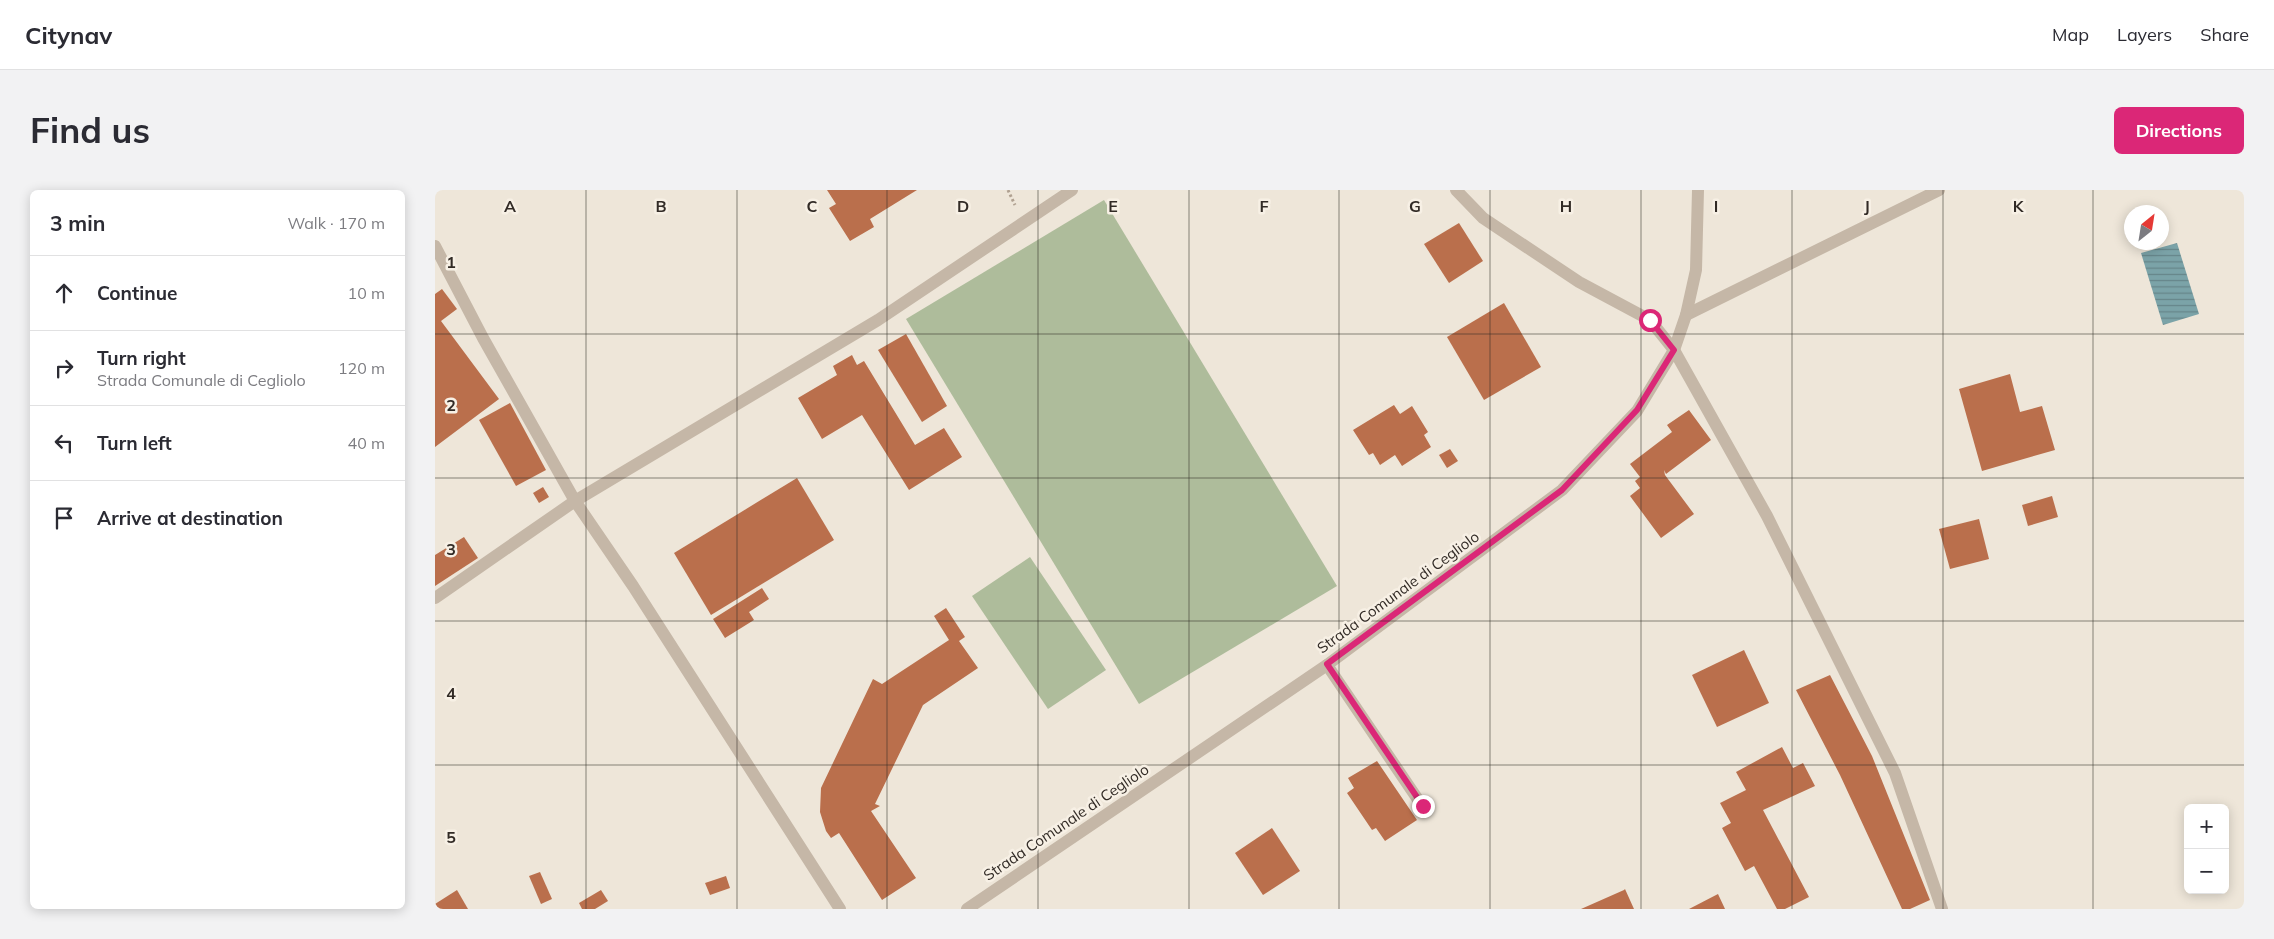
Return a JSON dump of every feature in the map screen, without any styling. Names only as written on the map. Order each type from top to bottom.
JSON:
[{"type":"street","points":[[435,598],[575,501],[878,320],[1072,190]]},
{"type":"street","points":[[1456,190],[1483,218],[1499,229],[1579,282],[1650,320],[1674,350],[1767,516],[1895,773],[1942,909]]},
{"type":"street","name":"Strada Comunale di Cegliolo","points":[[967,909],[1327,664],[1562,490],[1637,410],[1674,350],[1686,315],[1696,270],[1699,190]]},
{"type":"street","points":[[1686,315],[1939,190]]},
{"type":"street","points":[[435,246],[483,338],[575,501],[633,586],[840,909]]},
{"type":"street","points":[[1327,664],[1423,806]]},
{"type":"green space","points":[[1104,200],[1337,586],[1139,704],[906,319]]},
{"type":"green space","points":[[1030,557],[1106,670],[1048,709],[972,596]]},
{"type":"water","points":[[2177,243],[2199,314],[2163,325],[2141,253],[2152,250],[2169,250],[2169,245]]},
{"type":"building","points":[[827,190],[917,190],[870,219],[874,227],[850,241],[829,208],[836,204]]},
{"type":"building","points":[[1459,223],[1483,261],[1449,283],[1424,244]]},
{"type":"building","points":[[442,289],[457,309],[441,321],[499,399],[435,447],[435,294]]},
{"type":"building","points":[[1504,303],[1541,367],[1484,400],[1447,337]]},
{"type":"building","points":[[906,334],[947,406],[922,422],[878,350]]},
{"type":"building","points":[[852,355],[857,365],[864,361],[915,445],[944,428],[962,457],[909,490],[862,415],[822,439],[798,398],[837,375],[833,366]]},
{"type":"building","points":[[2010,374],[2020,412],[2042,406],[2055,450],[1982,471],[1959,389]]},
{"type":"building","points":[[510,403],[546,470],[516,486],[479,420]]},
{"type":"building","points":[[1394,405],[1400,414],[1412,406],[1428,432],[1424,435],[1431,447],[1402,466],[1395,455],[1380,465],[1373,453],[1369,455],[1353,430]]},
{"type":"building","points":[[1689,410],[1711,440],[1666,474],[1664,470],[1665,475],[1694,514],[1661,538],[1630,496],[1640,488],[1635,481],[1640,477],[1630,464],[1672,432],[1667,425]]},
{"type":"building","points":[[1450,449],[1458,461],[1447,468],[1439,455]]},
{"type":"building","points":[[797,478],[834,540],[711,615],[674,553]]},
{"type":"building","points":[[543,487],[549,497],[539,503],[533,493]]},
{"type":"building","points":[[2052,496],[2058,517],[2028,526],[2022,505]]},
{"type":"building","points":[[1979,519],[1989,559],[1950,569],[1939,529]]},
{"type":"building","points":[[464,537],[478,558],[435,586],[435,555]]},
{"type":"building","points":[[762,588],[769,599],[749,612],[754,620],[725,638],[713,619]]},
{"type":"building","points":[[946,608],[965,637],[959,641],[978,668],[923,705],[875,804],[880,806],[871,811],[916,878],[882,900],[839,833],[831,838],[826,831],[820,812],[821,788],[873,679],[882,684],[949,640],[934,616]]},
{"type":"building","points":[[1744,650],[1769,703],[1717,727],[1692,675]]},
{"type":"building","points":[[1830,675],[1872,756],[1930,900],[1910,909],[1902,909],[1840,775],[1796,690]]},
{"type":"building","points":[[1782,747],[1793,768],[1803,763],[1815,786],[1763,810],[1809,897],[1785,909],[1777,909],[1754,866],[1745,871],[1722,828],[1731,823],[1720,803],[1746,790],[1736,772]]},
{"type":"building","points":[[1377,761],[1417,820],[1385,841],[1376,828],[1372,830],[1347,793],[1354,788],[1348,778]]},
{"type":"building","points":[[1272,828],[1300,871],[1263,895],[1235,853]]},
{"type":"building","points":[[540,872],[552,899],[541,904],[529,876]]},
{"type":"building","points":[[726,876],[730,888],[710,895],[705,883]]},
{"type":"building","points":[[457,890],[468,909],[435,909],[435,904]]},
{"type":"building","points":[[601,890],[608,901],[595,909],[582,909],[579,903]]},
{"type":"building","points":[[1624,890],[1634,909],[1581,909]]},
{"type":"building","points":[[1718,894],[1725,909],[1689,909]]},
{"type":"route","points":[[1423,806],[1327,664],[1562,490],[1637,410],[1674,350],[1650,320]]}]
